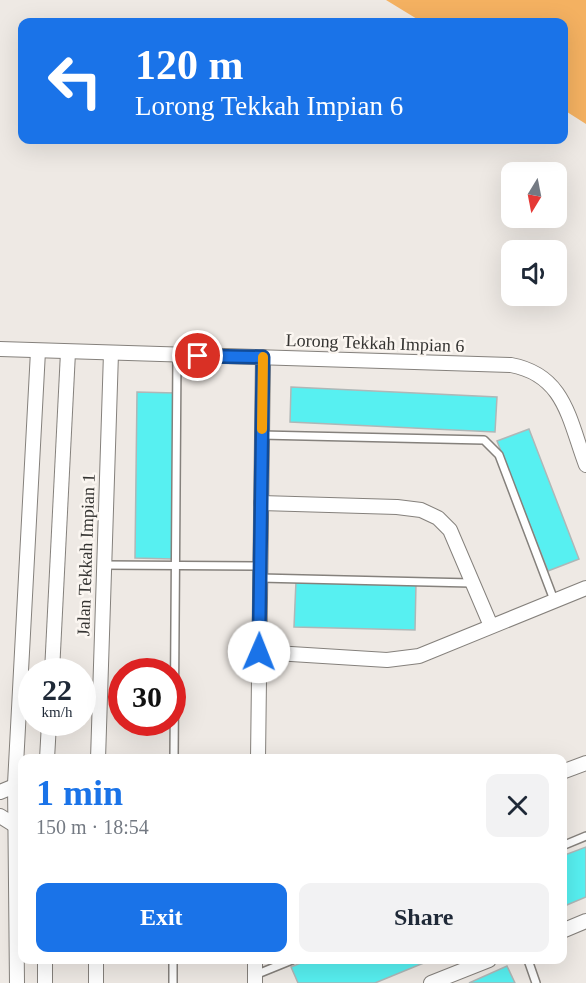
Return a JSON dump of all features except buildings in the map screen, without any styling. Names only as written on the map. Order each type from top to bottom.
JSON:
[{"type":"street","name":"Lorong Tekkah Impian 6","points":[[0,349],[511,365],[528,368],[545,378],[557,391],[586,465]]},
{"type":"street","points":[[20,754],[38,351]]},
{"type":"street","points":[[53,658],[68,352]]},
{"type":"street","name":"Jalan Tekkah Impian 1","points":[[98,754],[102,565],[111,353]]},
{"type":"street","points":[[258,754],[263,357]]},
{"type":"street","points":[[261,503],[398,507],[421,510],[438,518],[450,530],[491,626]]},
{"type":"street","points":[[259,652],[387,660],[409,658],[419,656],[586,588]]},
{"type":"street","points":[[47,754],[48,736]]},
{"type":"street","points":[[567,770],[586,763]]},
{"type":"street","points":[[0,792],[18,784]]},
{"type":"street","points":[[17,983],[16,826],[18,798]]},
{"type":"street","points":[[0,816],[16,826]]},
{"type":"street","points":[[567,929],[586,921]]},
{"type":"street","points":[[45,964],[45,983]]},
{"type":"street","points":[[96,964],[96,983]]},
{"type":"street","points":[[431,983],[479,964]]},
{"type":"lane","points":[[174,754],[177,356]]},
{"type":"lane","points":[[261,435],[484,440],[499,455],[554,600]]},
{"type":"lane","points":[[102,565],[175,566],[471,583]]},
{"type":"lane","points":[[567,844],[586,836]]},
{"type":"lane","points":[[172,983],[173,964]]},
{"type":"lane","points":[[255,979],[284,964]]},
{"type":"lane","points":[[529,964],[536,983]]},
{"type":"shaded area","points":[[386,0],[586,0],[586,124],[568,113],[568,18],[415,18]]},
{"type":"slow traffic","points":[[262,429],[263,357]]},
{"type":"route","points":[[198,356],[263,357],[259,652]]}]
